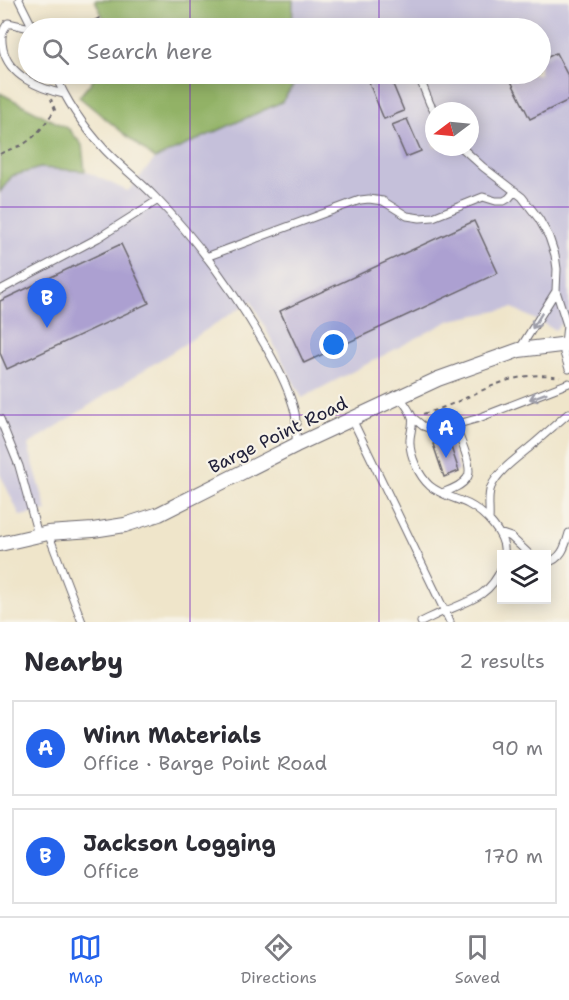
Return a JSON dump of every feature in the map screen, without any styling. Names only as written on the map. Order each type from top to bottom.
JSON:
[{"type":"street","name":"Barge Point Road","points":[[0,544],[43,534],[125,525],[159,514],[296,445],[438,379],[519,350],[568,344]]},
{"type":"lane","points":[[19,0],[27,18]]},
{"type":"lane","points":[[18,25],[8,23],[3,30],[1,41],[5,57],[18,73]]},
{"type":"lane","points":[[35,84],[49,91],[64,94]]},
{"type":"lane","points":[[60,84],[83,122],[105,150],[158,200],[224,281],[274,361],[294,413],[296,445]]},
{"type":"lane","points":[[422,84],[429,102]]},
{"type":"lane","points":[[471,156],[522,197],[549,237],[557,269],[556,291],[567,325],[568,344],[564,353],[569,369]]},
{"type":"lane","points":[[206,257],[360,200],[383,201],[407,216],[420,218],[433,217],[483,197],[504,201],[515,191]]},
{"type":"lane","points":[[0,290],[98,238],[158,200]]},
{"type":"lane","points":[[519,350],[556,291]]},
{"type":"lane","points":[[400,397],[412,417],[423,426],[431,429],[444,428],[569,383]]},
{"type":"lane","points":[[489,520],[491,488],[498,477],[569,413]]},
{"type":"lane","points":[[412,417],[411,452],[417,468],[429,485],[470,505],[489,520],[499,533],[504,550]]},
{"type":"lane","points":[[0,419],[43,534],[82,622]]},
{"type":"lane","points":[[352,419],[450,622]]},
{"type":"lane","points":[[442,493],[468,478],[469,466],[457,431]]},
{"type":"lane","points":[[499,533],[511,537],[525,550]]},
{"type":"lane","points":[[551,561],[562,554],[569,533]]},
{"type":"lane","points":[[421,622],[476,599],[497,579]]},
{"type":"path","points":[[0,154],[23,144],[40,131],[55,111],[49,91]]},
{"type":"path","points":[[412,417],[518,378],[540,376],[562,378]]},
{"type":"shaded area","points":[[293,0],[569,0],[569,316],[555,330],[513,308],[451,320],[302,398],[251,301],[28,445],[47,511],[20,516],[0,474],[0,192],[12,176],[40,168],[85,171],[128,191],[155,159],[282,102],[294,84],[551,84],[551,18],[292,18]]},
{"type":"green space","points":[[95,0],[293,0],[292,18],[103,18]]},
{"type":"green space","points":[[90,84],[294,84],[282,102],[155,159],[79,97]]},
{"type":"green space","points":[[0,93],[69,129],[82,145],[85,171],[40,168],[12,176],[0,192]]},
{"type":"building","points":[[556,53],[569,78],[569,100],[530,119],[512,84],[551,84],[551,56]]},
{"type":"building","points":[[369,84],[393,84],[404,111],[384,119]]},
{"type":"building","points":[[407,119],[421,151],[406,157],[392,125]]},
{"type":"building","points":[[474,221],[498,273],[304,363],[280,311]]},
{"type":"building","points":[[121,244],[149,303],[7,369],[0,353],[0,301]]},
{"type":"building","points":[[446,432],[459,471],[444,477],[433,444],[439,442],[437,436]]},
{"type":"place","name":"Jackson Logging","points":[[47,328]]},
{"type":"place","name":"Winn Materials","points":[[446,458]]}]
